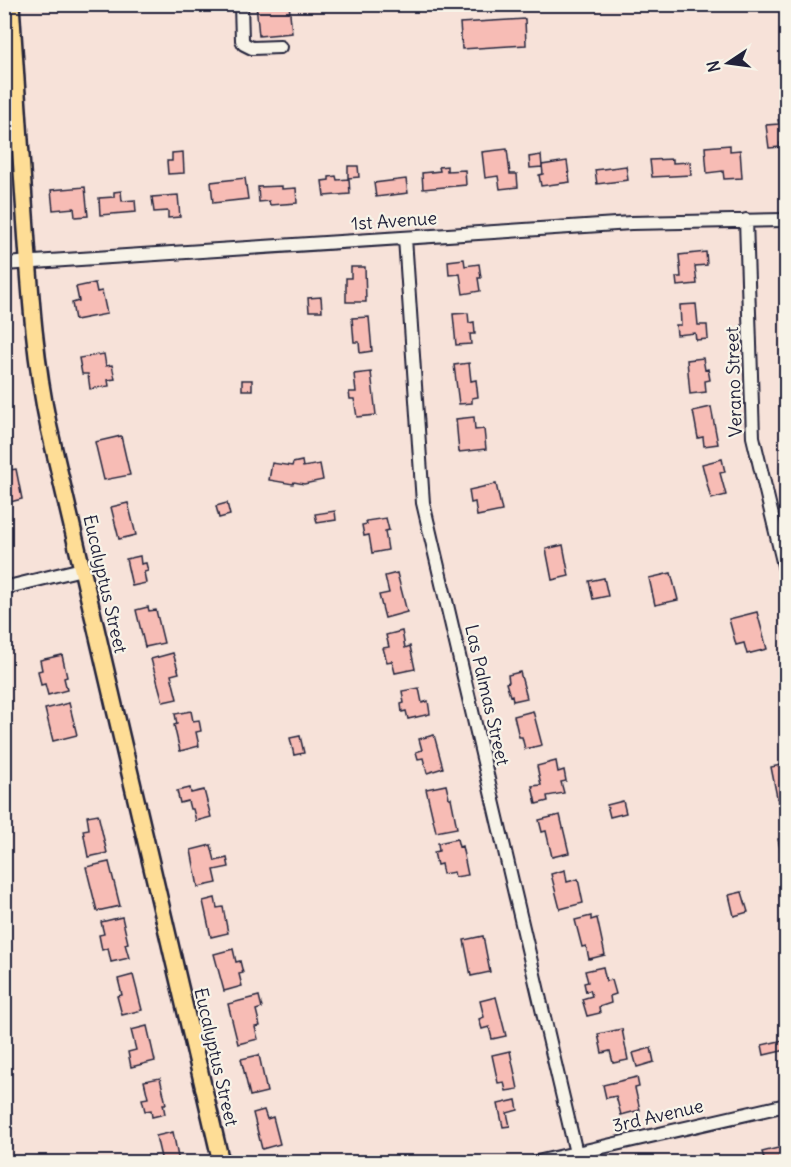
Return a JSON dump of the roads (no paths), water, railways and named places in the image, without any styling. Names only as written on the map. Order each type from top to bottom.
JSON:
[{"type":"main road","name":"Eucalyptus Street","points":[[11,4],[28,262],[39,378],[221,1162]]},
{"type":"street","points":[[241,4],[244,44],[252,48],[280,47]]},
{"type":"street","name":"1st Avenue","points":[[4,264],[631,223],[786,219]]},
{"type":"street","name":"Verano Street","points":[[746,220],[753,437],[786,574]]},
{"type":"street","name":"Las Palmas Street","points":[[405,238],[423,503],[576,1153]]},
{"type":"street","points":[[4,588],[82,570]]},
{"type":"street","name":"3rd Avenue","points":[[537,1162],[786,1105]]}]
